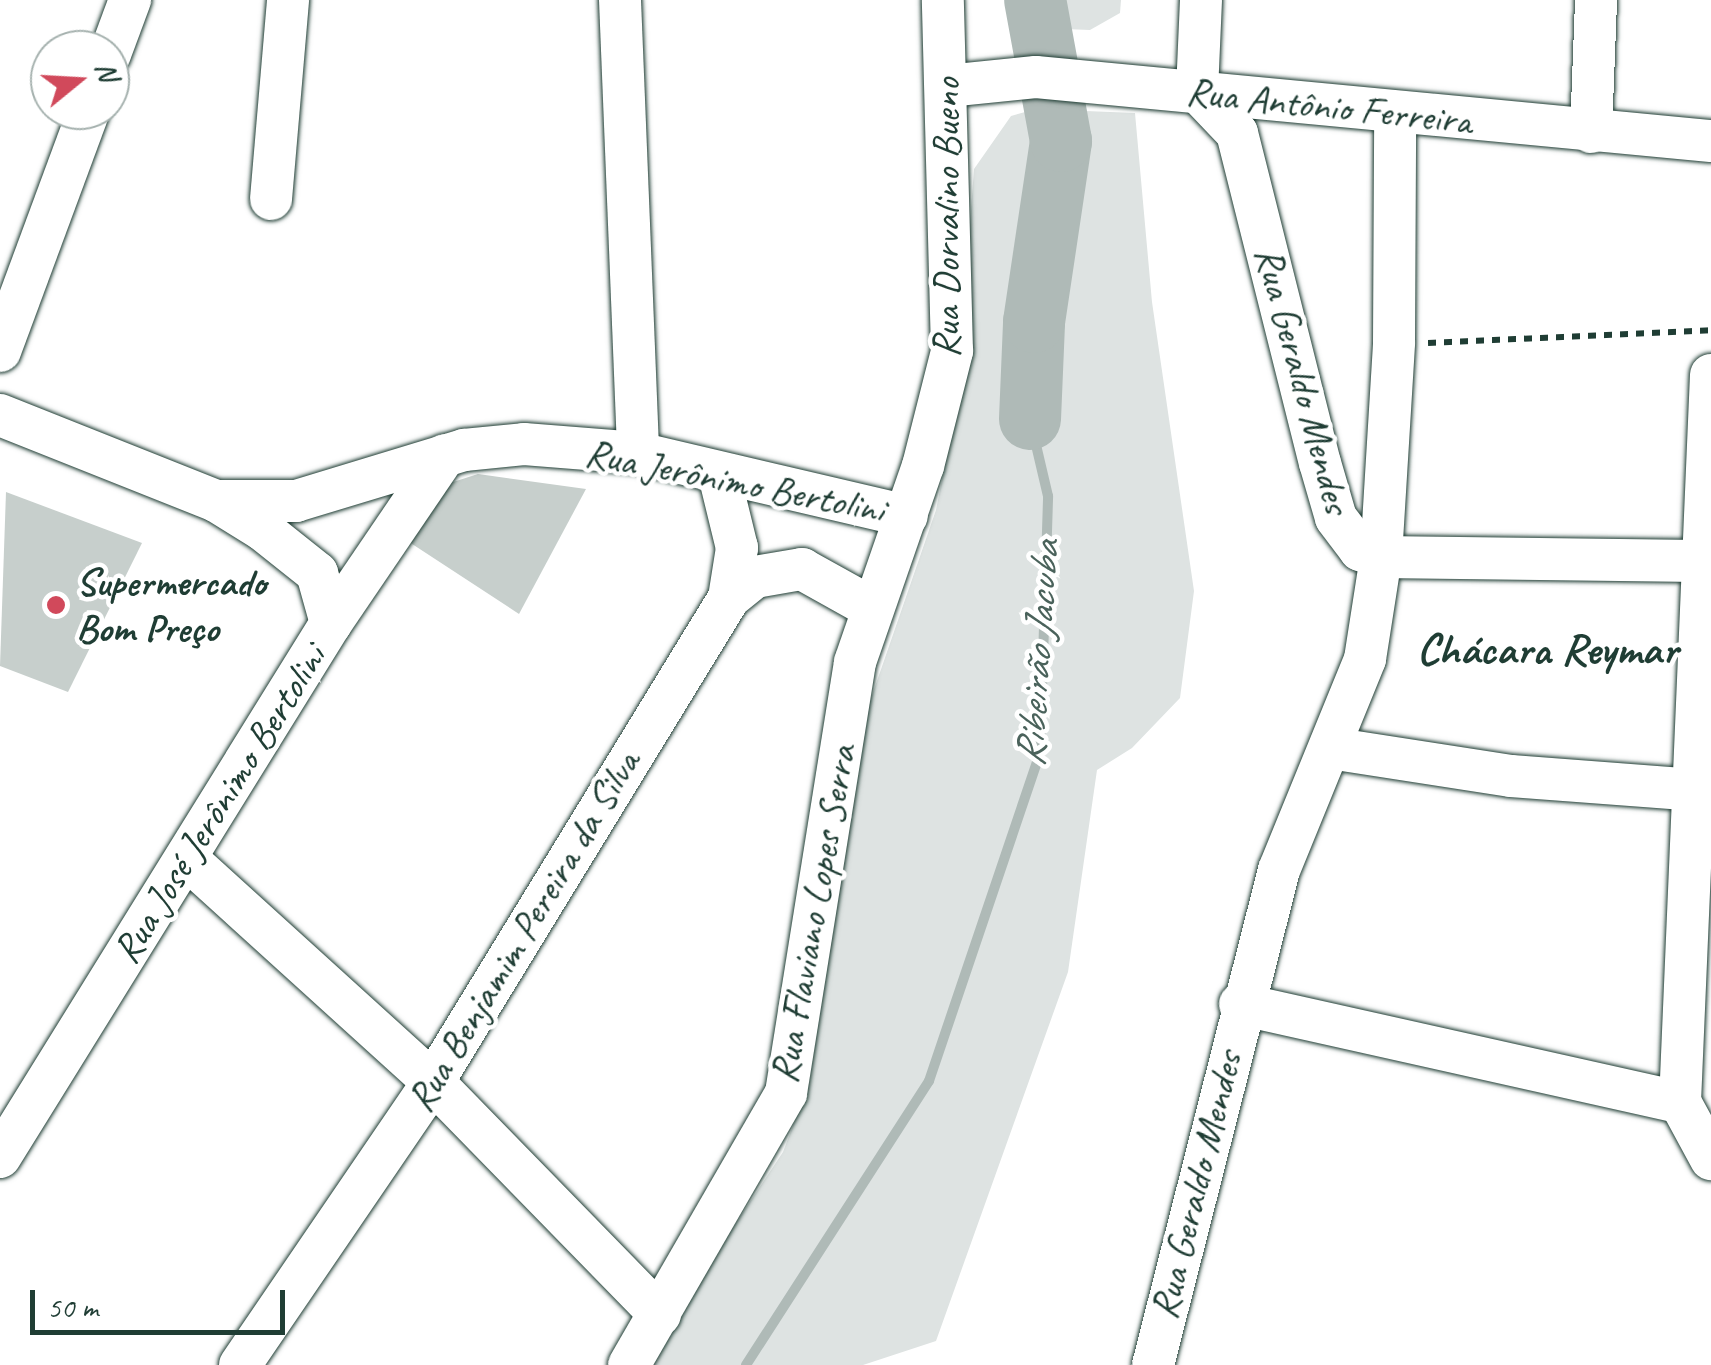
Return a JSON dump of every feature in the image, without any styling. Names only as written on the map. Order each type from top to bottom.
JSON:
[{"type":"street","points":[[119,30],[130,0]]},
{"type":"street","points":[[271,198],[288,0]]},
{"type":"street","points":[[620,0],[638,453]]},
{"type":"street","name":"Rua Dorvalino Bueno","points":[[854,662],[907,516],[952,350],[944,0]]},
{"type":"street","points":[[1197,91],[1202,0]]},
{"type":"street","points":[[1591,132],[1596,0]]},
{"type":"street","name":"Rua Antônio Ferreira","points":[[947,86],[1036,77],[1197,91],[1395,116],[1711,141]]},
{"type":"street","name":"Rua Geraldo Mendes","points":[[1153,1365],[1240,1004],[1280,870],[1365,659],[1381,557],[1360,550],[1336,518],[1247,163],[1237,133],[1197,91]]},
{"type":"street","points":[[1395,116],[1394,342],[1381,557],[1698,562]]},
{"type":"street","points":[[0,350],[82,130]]},
{"type":"street","points":[[1711,376],[1698,562],[1699,790],[1680,1102],[1711,1159]]},
{"type":"street","points":[[0,415],[216,501],[317,573],[331,622]]},
{"type":"street","name":"Rua Jerônimo Bertolini","points":[[216,501],[296,501],[445,455],[524,444],[638,453],[907,516]]},
{"type":"street","name":"Rua José Jerônimo Bertolini","points":[[0,1157],[331,622],[445,455]]},
{"type":"street","name":"Rua Benjamim Pereira da Silva","points":[[240,1365],[433,1082],[729,598],[737,548],[719,474]]},
{"type":"street","points":[[729,598],[755,577],[802,568],[872,608]]},
{"type":"street","name":"Rua Flaviano Lopes Serra","points":[[629,1365],[786,1093],[854,662]]},
{"type":"street","points":[[1330,748],[1511,776],[1699,790]]},
{"type":"street","points":[[186,858],[433,1082],[660,1315]]},
{"type":"street","name":"Rua Geraldo Mendes","points":[[1240,1004],[1680,1102]]},
{"type":"path","points":[[1394,342],[1711,330]]},
{"type":"shaded area","points":[[1045,0],[1121,0],[1120,13],[1090,30],[1064,29]]},
{"type":"shaded area","points":[[1036,109],[1135,113],[1152,302],[1194,591],[1180,698],[1132,748],[1097,770],[1068,972],[936,1341],[863,1365],[642,1365],[783,1152],[810,1081],[858,736],[936,510],[957,404],[974,169],[1011,116]]},
{"type":"building","points":[[478,474],[586,489],[519,614],[406,540],[447,484]]},
{"type":"building","name":"Supermercado Bom Preço","points":[[6,492],[142,543],[68,692],[0,666]]},
{"type":"waterway","name":"Ribeirão Jacuba","points":[[1030,419],[1034,322],[1061,141],[1035,0]]},
{"type":"waterway","name":"Ribeirão Jacuba","points":[[746,1365],[929,1081],[1040,754],[1048,496],[1030,419]]},
{"type":"place","name":"Supermercado Bom Preço","points":[[56,605]]},
{"type":"district","name":"Chácara Reymar","points":[[1547,650]]}]
